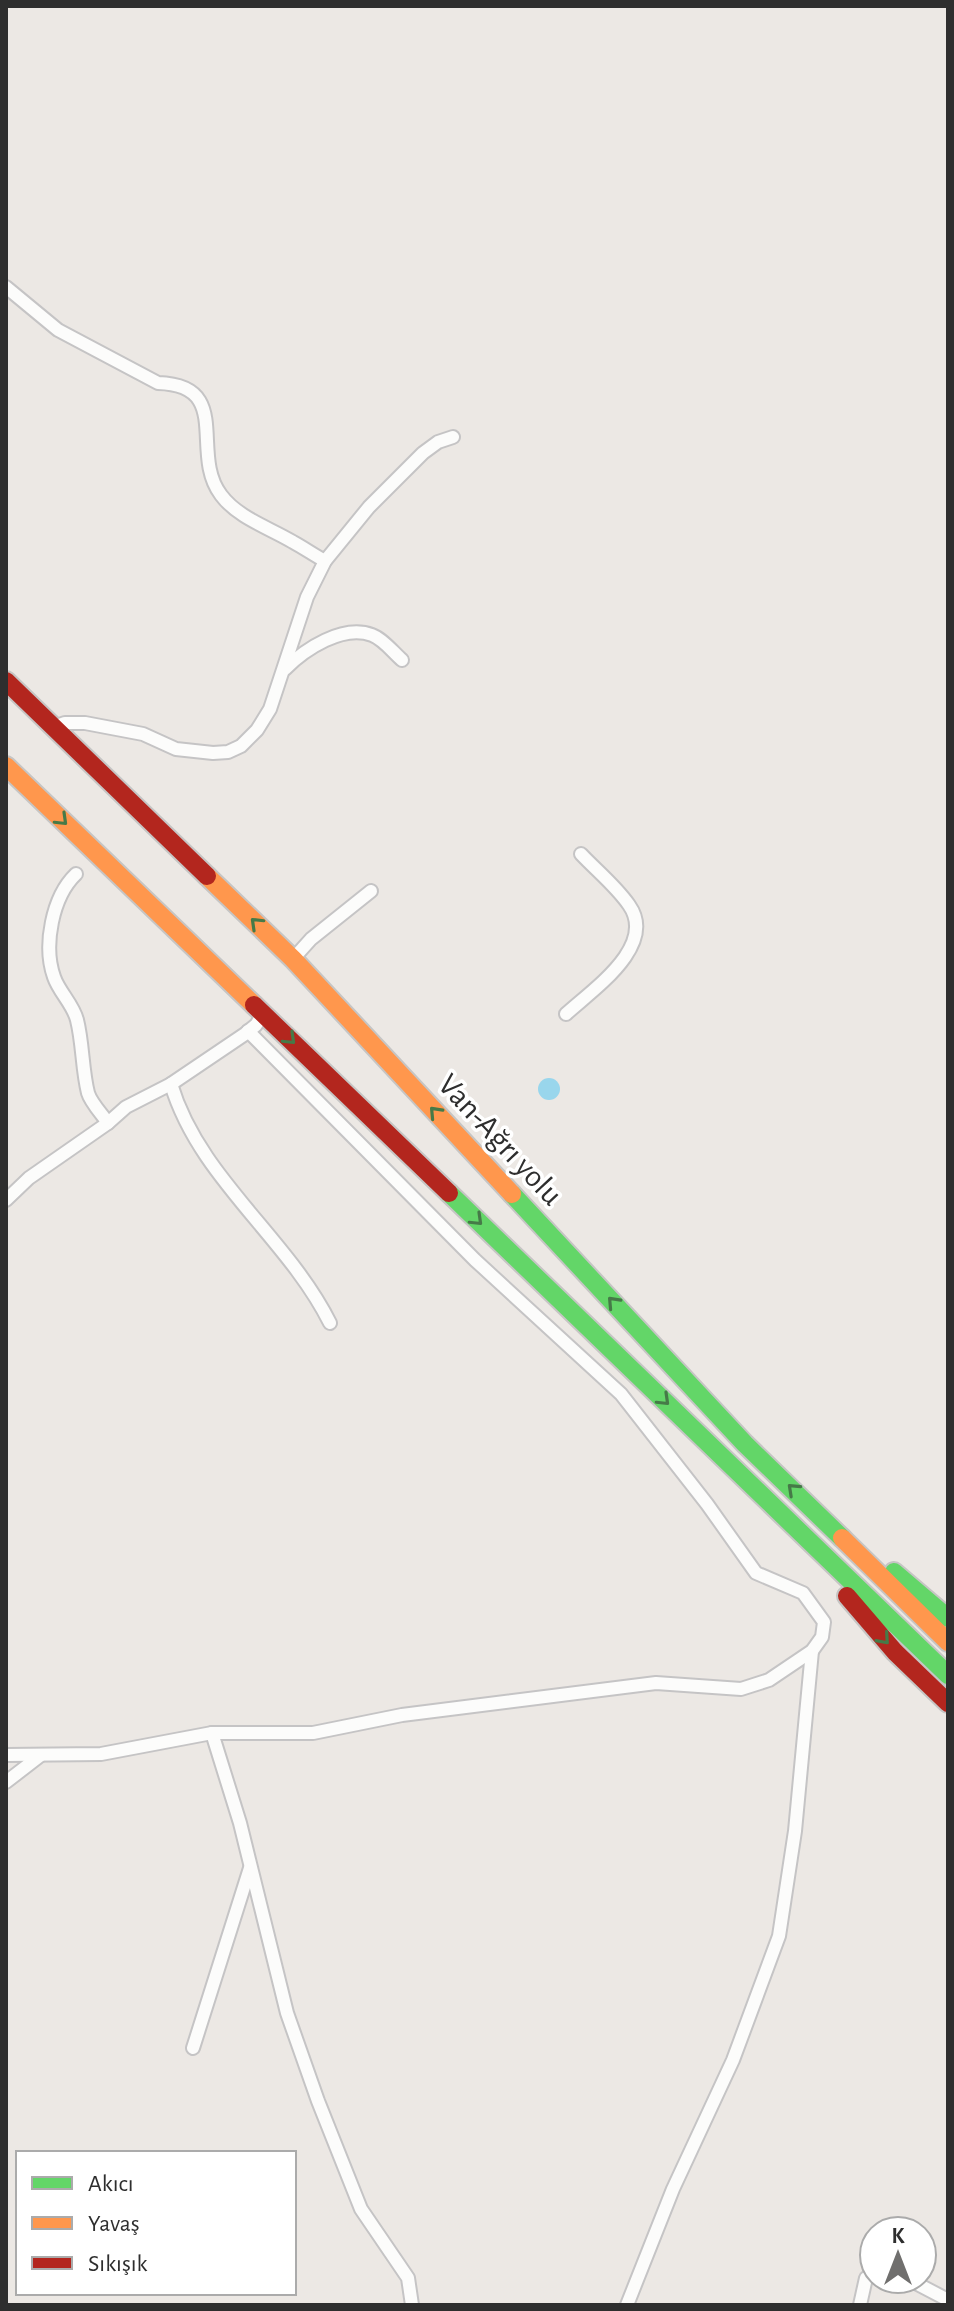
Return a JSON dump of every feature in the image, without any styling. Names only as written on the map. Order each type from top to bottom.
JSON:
[{"type":"highway","name":"Van-Ağrı yolu","points":[[6,681],[293,959],[745,1444],[948,1642]]},
{"type":"highway","points":[[6,766],[948,1675]]},
{"type":"highway","points":[[820,1515],[924,1595],[948,1618]]},
{"type":"highway","points":[[802,1533],[834,1581],[895,1652],[948,1703]]},
{"type":"street","points":[[6,287],[58,330],[158,383],[176,384],[192,391],[203,404],[207,422],[206,458],[212,482],[223,499],[325,561]]},
{"type":"street","points":[[54,727],[65,723],[85,723],[143,734],[176,749],[213,753],[228,752],[241,746],[257,730],[270,709],[307,597],[325,561],[369,507],[423,453],[438,442],[453,437]]},
{"type":"street","points":[[283,671],[311,648],[335,637],[357,632],[373,635],[402,660]]},
{"type":"street","points":[[566,1014],[609,977],[634,942],[636,929],[628,904],[581,854]]},
{"type":"street","points":[[76,874],[65,884],[58,899],[49,938],[49,958],[55,980],[76,1016],[89,1095],[108,1123]]},
{"type":"street","points":[[293,959],[311,939],[371,891]]},
{"type":"street","points":[[6,1200],[29,1178],[126,1107],[171,1084],[256,1025],[263,1014]]},
{"type":"street","points":[[6,1755],[101,1754],[212,1733],[313,1733],[402,1715],[656,1683],[741,1689],[769,1680],[812,1651],[822,1637],[824,1622],[803,1593],[756,1573],[707,1504],[621,1394],[475,1260],[248,1031]]},
{"type":"street","points":[[171,1084],[206,1158],[286,1254],[316,1295],[330,1323]]},
{"type":"street","points":[[627,2305],[673,2189],[733,2060],[779,1936],[795,1831],[812,1651]]},
{"type":"street","points":[[212,1733],[251,1866],[287,2013],[361,2209],[408,2278],[412,2305]]},
{"type":"street","points":[[6,1782],[41,1755]]},
{"type":"street","points":[[193,2048],[251,1866]]},
{"type":"water","points":[[545,1078],[553,1078],[560,1089],[553,1100],[545,1100],[538,1093],[538,1085]]},
{"type":"traffic: fast","points":[[449,1193],[948,1675]]},
{"type":"traffic: fast","points":[[512,1194],[745,1444],[842,1538]]},
{"type":"traffic: fast","points":[[894,1572],[948,1618]]},
{"type":"traffic: slow","points":[[6,766],[254,1005]]},
{"type":"traffic: slow","points":[[207,876],[293,959],[512,1194]]},
{"type":"traffic: slow","points":[[842,1538],[948,1642]]},
{"type":"traffic: jam","points":[[6,681],[207,876]]},
{"type":"traffic: jam","points":[[254,1005],[449,1193]]},
{"type":"traffic: jam","points":[[847,1596],[895,1652],[948,1703]]}]
